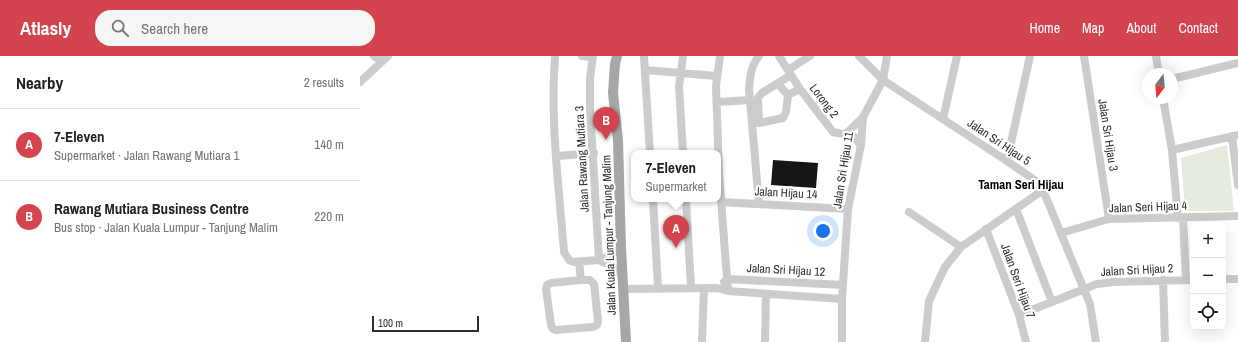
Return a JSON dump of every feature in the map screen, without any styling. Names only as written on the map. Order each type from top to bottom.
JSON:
[{"type":"main road","name":"Jalan Kuala Lumpur - Tanjung Malim","points":[[617,56],[613,93],[618,140],[622,275],[626,342]]},
{"type":"street","points":[[374,56],[381,62]]},
{"type":"street","points":[[360,82],[388,56]]},
{"type":"street","points":[[555,56],[553,87],[564,252],[569,260],[579,262],[599,260],[612,255],[621,248]]},
{"type":"street","points":[[582,56],[593,56]]},
{"type":"street","name":"Jalan Rawang Mutiara 3","points":[[593,56],[590,78],[590,108],[594,152],[599,260]]},
{"type":"street","points":[[644,56],[650,150]]},
{"type":"street","points":[[683,56],[679,87],[683,150]]},
{"type":"street","points":[[718,150],[717,76],[720,56]]},
{"type":"street","points":[[759,56],[755,60],[751,72],[749,88],[759,204]]},
{"type":"street","name":"Lorong 2","points":[[779,56],[800,89],[833,132],[853,136],[861,145]]},
{"type":"street","points":[[778,84],[788,95],[786,112],[783,118],[759,123],[758,98],[762,93],[778,84],[810,56]]},
{"type":"street","name":"Jalan Sri Hijau 5","points":[[859,56],[883,80],[1036,181],[1043,190],[1090,304],[1096,342]]},
{"type":"street","name":"Jalan Sri Hijau 11","points":[[846,134],[863,117],[883,80],[887,56]]},
{"type":"street","points":[[943,119],[957,56]]},
{"type":"street","points":[[1007,161],[1030,56]]},
{"type":"street","name":"Jalan Sri Hijau 3","points":[[1084,56],[1109,219]]},
{"type":"street","points":[[1156,56],[1158,68]]},
{"type":"street","points":[[1227,56],[1228,65]]},
{"type":"street","points":[[1178,78],[1238,63]]},
{"type":"street","points":[[645,70],[717,76]]},
{"type":"street","points":[[788,95],[800,89]]},
{"type":"street","points":[[717,102],[750,100]]},
{"type":"street","points":[[1164,104],[1172,150],[1189,280]]},
{"type":"street","name":"Jalan Sri Hijau 11","points":[[842,342],[842,299],[848,209],[861,145],[863,117]]},
{"type":"street","points":[[1172,150],[1235,136],[1238,185]]},
{"type":"street","points":[[557,156],[594,152]]},
{"type":"street","points":[[925,342],[929,301],[945,267],[961,247],[1043,190]]},
{"type":"street","points":[[653,202],[658,288]]},
{"type":"street","points":[[686,202],[691,288]]},
{"type":"street","points":[[721,202],[728,291]]},
{"type":"street","name":"Jalan Hijau 14","points":[[721,202],[848,209]]},
{"type":"street","points":[[1016,209],[1052,302]]},
{"type":"street","points":[[909,212],[961,247]]},
{"type":"street","name":"Jalan Seri Hijau 4","points":[[1061,233],[1109,219],[1238,216]]},
{"type":"street","name":"Jalan Seri Hijau 7","points":[[986,229],[1019,315],[1026,342]]},
{"type":"street","points":[[599,260],[612,266],[622,275]]},
{"type":"street","points":[[579,262],[582,280]]},
{"type":"street","points":[[717,288],[728,279]]},
{"type":"street","name":"Jalan Sri Hijau 12","points":[[728,279],[843,285]]},
{"type":"street","points":[[1226,279],[1238,279]]},
{"type":"street","points":[[582,280],[590,280],[593,282],[598,323],[593,327],[554,330],[551,325],[546,287],[551,283],[582,280]]},
{"type":"street","points":[[1163,280],[1165,342]]},
{"type":"street","name":"Jalan Sri Hijau 2","points":[[1019,315],[1097,284],[1112,282],[1189,280]]},
{"type":"street","points":[[702,342],[704,288]]},
{"type":"street","name":"Jalan Sri Hijau 12","points":[[623,289],[717,288],[728,291],[842,299]]},
{"type":"street","points":[[765,342],[766,294]]},
{"type":"shaded area","points":[[1227,145],[1234,211],[1185,211],[1181,158]]},
{"type":"building","points":[[773,160],[818,163],[816,188],[771,185]]},
{"type":"place","name":"Rawang Mutiara Business Centre","points":[[606,140]]},
{"type":"place","name":"7-Eleven","points":[[676,248]]},
{"type":"district","name":"Taman Seri Hijau","points":[[1021,184]]}]
